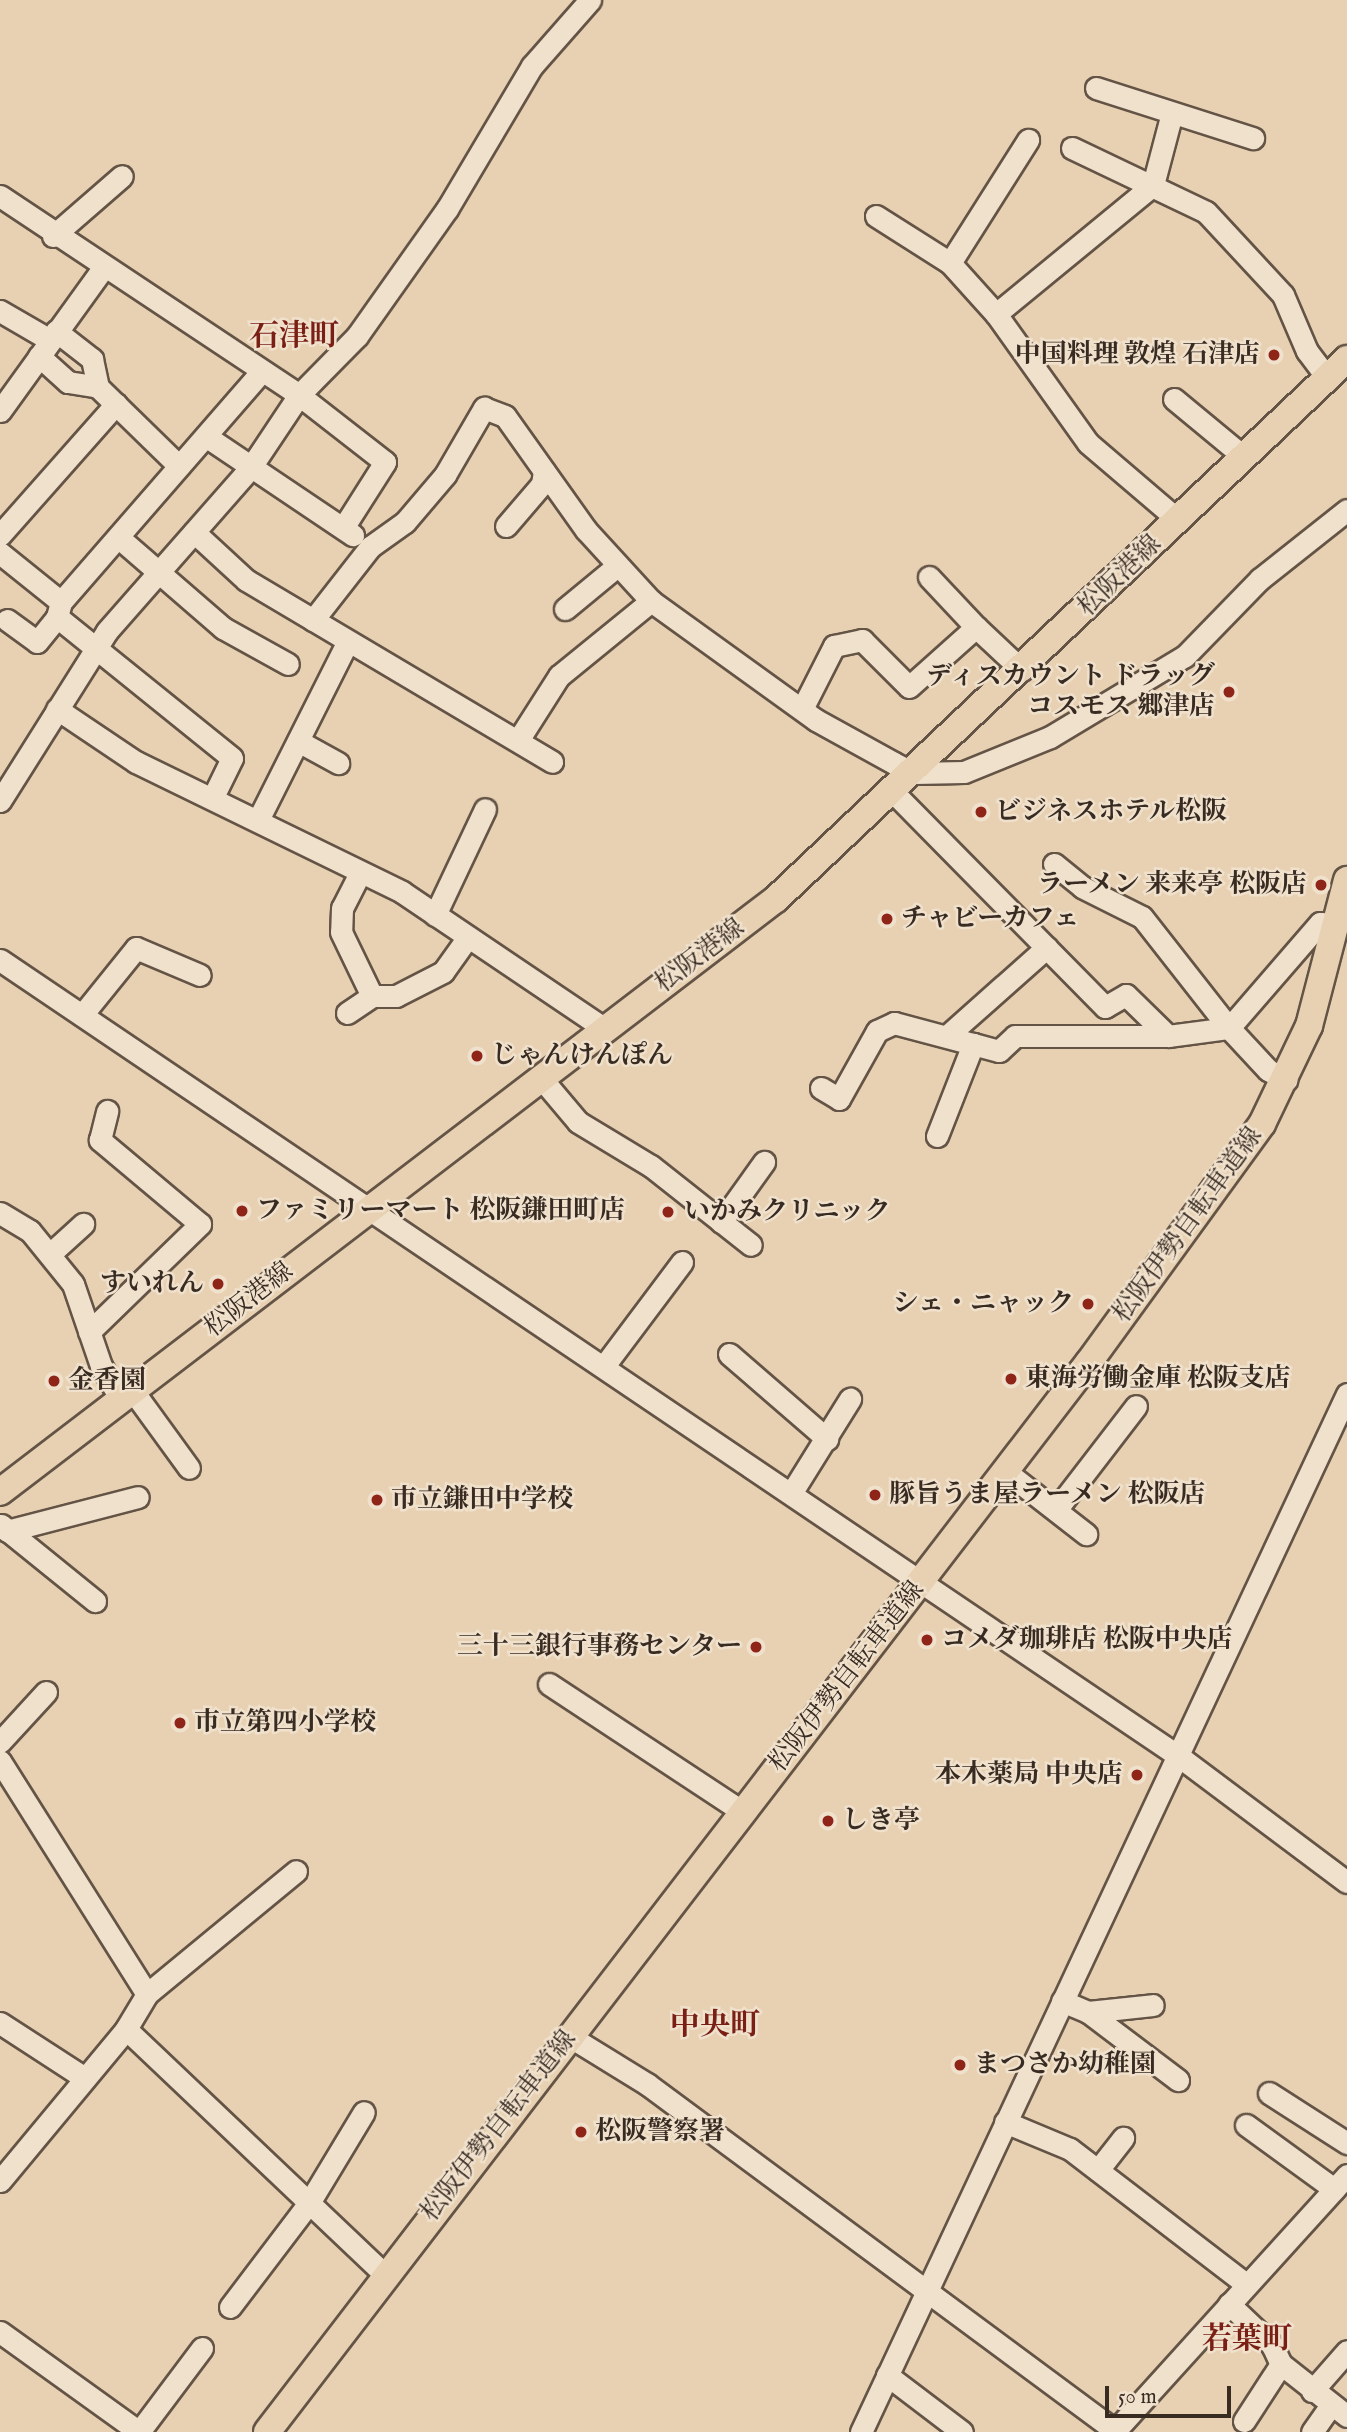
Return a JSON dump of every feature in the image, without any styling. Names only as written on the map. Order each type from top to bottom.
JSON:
[{"type":"main road","name":"松阪港線","points":[[0,1492],[776,899],[914,773],[1347,359]]},
{"type":"main road","name":"松阪伊勢自転車道線","points":[[267,2432],[1005,1471],[1262,1124],[1287,1080],[1309,1026],[1347,880]]},
{"type":"street","points":[[0,801],[97,645],[251,467],[299,395],[357,336],[447,209],[532,66],[590,0]]},
{"type":"street","points":[[1096,88],[1253,138]]},
{"type":"street","points":[[996,314],[1153,185],[1172,113]]},
{"type":"street","points":[[950,263],[1028,140]]},
{"type":"street","points":[[1072,148],[1206,212],[1245,248],[1283,295],[1307,351],[1327,378]]},
{"type":"street","points":[[52,236],[122,176]]},
{"type":"street","points":[[0,196],[52,236],[299,395],[385,462],[343,528]]},
{"type":"street","points":[[876,216],[950,263],[996,314],[1088,443],[1178,520]]},
{"type":"street","points":[[0,411],[103,268]]},
{"type":"street","points":[[2,317],[48,342],[92,359],[98,387]]},
{"type":"street","points":[[48,342],[68,382],[98,387],[179,466]]},
{"type":"street","points":[[7,620],[37,642],[59,610],[118,537],[262,371]]},
{"type":"street","points":[[1174,399],[1244,457]]},
{"type":"street","points":[[0,535],[116,404]]},
{"type":"street","points":[[313,620],[370,547],[405,522],[445,475],[484,408],[505,416],[617,565],[651,601],[802,709],[914,773],[964,772],[1050,737],[1124,696],[1185,656],[1260,579],[1347,510]]},
{"type":"street","points":[[207,437],[370,547]]},
{"type":"street","points":[[506,526],[542,484],[544,471]]},
{"type":"street","points":[[194,532],[233,571],[552,762]]},
{"type":"street","points":[[118,537],[223,628],[288,664]]},
{"type":"street","points":[[0,553],[97,645],[232,758],[213,797]]},
{"type":"street","points":[[565,609],[617,565]]},
{"type":"street","points":[[929,577],[976,627],[1022,670]]},
{"type":"street","points":[[522,734],[559,676],[651,601]]},
{"type":"street","points":[[802,709],[834,646],[862,640],[909,687],[976,627]]},
{"type":"street","points":[[258,820],[348,641]]},
{"type":"street","points":[[57,709],[136,762],[258,820],[435,915],[604,1028]]},
{"type":"street","points":[[298,741],[338,763]]},
{"type":"street","points":[[893,792],[1105,1007],[1126,995],[1168,1037]]},
{"type":"street","points":[[435,915],[485,809]]},
{"type":"street","points":[[1054,864],[1082,887],[1142,917],[1229,1028],[1268,1070],[1287,1080]]},
{"type":"street","points":[[360,873],[342,908],[341,932],[372,996]]},
{"type":"street","points":[[821,1088],[839,1099],[877,1031],[894,1023],[948,1035],[999,1051],[1015,1036],[1168,1037],[1229,1028],[1320,923],[1337,924]]},
{"type":"street","points":[[346,1013],[372,996],[396,996],[443,972],[468,937]]},
{"type":"street","points":[[948,1035],[1048,947]]},
{"type":"street","points":[[82,1015],[136,948],[200,975]]},
{"type":"street","points":[[0,960],[792,1492],[1177,1755],[1347,1882]]},
{"type":"street","points":[[937,1136],[973,1044]]},
{"type":"street","points":[[541,1078],[578,1122],[651,1166],[751,1245]]},
{"type":"street","points":[[89,1332],[200,1224],[100,1140],[107,1111]]},
{"type":"street","points":[[721,1222],[764,1162]]},
{"type":"street","points":[[0,1213],[30,1231],[73,1284],[89,1332],[127,1395],[189,1468]]},
{"type":"street","points":[[50,1254],[83,1224]]},
{"type":"street","points":[[604,1366],[682,1262]]},
{"type":"street","points":[[729,1354],[827,1439]]},
{"type":"street","points":[[861,2432],[1347,1394]]},
{"type":"street","points":[[792,1492],[850,1399]]},
{"type":"street","points":[[1056,1510],[1136,1406]]},
{"type":"street","points":[[1005,1471],[1086,1534]]},
{"type":"street","points":[[4,1527],[138,1497]]},
{"type":"street","points":[[4,1527],[95,1601]]},
{"type":"street","points":[[549,1684],[743,1812]]},
{"type":"street","points":[[0,1742],[46,1692]]},
{"type":"street","points":[[0,1761],[147,1994]]},
{"type":"street","points":[[0,2181],[83,2077],[126,2029],[147,1994],[296,1871]]},
{"type":"street","points":[[1062,2001],[1088,2012],[1178,2080]]},
{"type":"street","points":[[1088,2012],[1153,2005]]},
{"type":"street","points":[[0,2023],[83,2077]]},
{"type":"street","points":[[126,2029],[385,2275]]},
{"type":"street","points":[[569,2036],[647,2084],[824,2221],[929,2289],[1115,2432],[1340,2182],[1246,2125]]},
{"type":"street","points":[[1269,2093],[1347,2143]]},
{"type":"street","points":[[230,2307],[309,2203],[365,2112]]},
{"type":"street","points":[[1006,2122],[1070,2149],[1247,2285]]},
{"type":"street","points":[[1098,2170],[1123,2138]]},
{"type":"street","points":[[1229,2304],[1272,2345],[1281,2364],[1339,2410],[1312,2432]]},
{"type":"street","points":[[0,2332],[139,2432],[202,2348]]},
{"type":"street","points":[[1312,2390],[1347,2351]]},
{"type":"street","points":[[1244,2421],[1281,2364]]},
{"type":"street","points":[[887,2375],[962,2432]]},
{"type":"place","name":"中国料理 敦煌 石津店","points":[[1274,355]]},
{"type":"place","name":"ディスカウント ドラッグ コスモス 郷津店","points":[[1229,692]]},
{"type":"place","name":"ビジネスホテル松阪","points":[[981,812]]},
{"type":"place","name":"ラーメン 来来亭 松阪店","points":[[1321,885]]},
{"type":"place","name":"チャビーカフェ","points":[[887,919]]},
{"type":"place","name":"じゃんけんぽん","points":[[477,1056]]},
{"type":"place","name":"ファミリーマート 松阪鎌田町店","points":[[242,1211]]},
{"type":"place","name":"いかみクリニック","points":[[668,1212]]},
{"type":"place","name":"すいれん","points":[[218,1284]]},
{"type":"place","name":"シェ・ニャック","points":[[1088,1304]]},
{"type":"place","name":"東海労働金庫 松阪支店","points":[[1011,1379]]},
{"type":"place","name":"金香園","points":[[54,1381]]},
{"type":"place","name":"豚旨うま屋ラーメン 松阪店","points":[[875,1495]]},
{"type":"place","name":"市立鎌田中学校","points":[[377,1500]]},
{"type":"place","name":"コメダ珈琲店 松阪中央店","points":[[927,1640]]},
{"type":"place","name":"三十三銀行事務センター","points":[[756,1647]]},
{"type":"place","name":"市立第四小学校","points":[[180,1723]]},
{"type":"place","name":"本木薬局 中央店","points":[[1137,1775]]},
{"type":"place","name":"しき亭","points":[[828,1821]]},
{"type":"place","name":"まつさか幼稚園","points":[[960,2065]]},
{"type":"place","name":"松阪警察署","points":[[581,2132]]},
{"type":"district","name":"石津町","points":[[294,337]]},
{"type":"district","name":"中央町","points":[[715,2026]]},
{"type":"district","name":"若葉町","points":[[1247,2340]]}]
